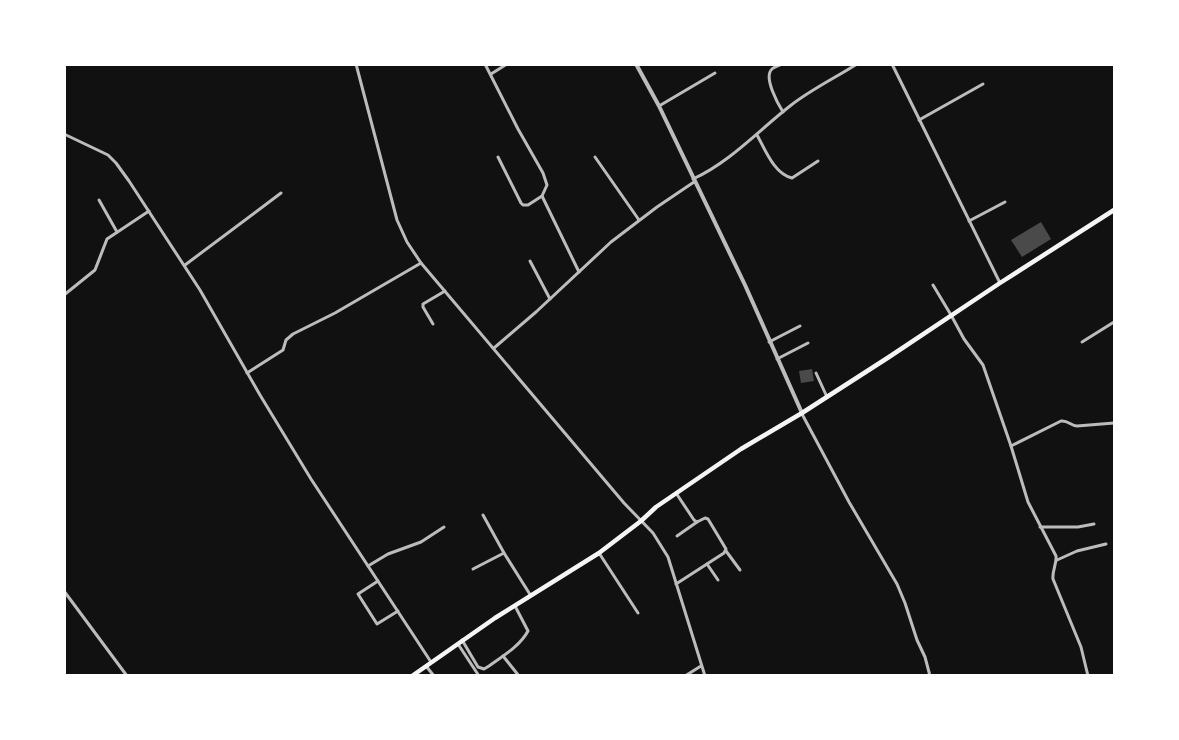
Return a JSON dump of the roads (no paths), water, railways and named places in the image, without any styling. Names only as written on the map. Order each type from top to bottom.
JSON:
[{"type":"main road","points":[[412,675],[599,553],[656,507],[741,449],[827,397],[1114,210]]},
{"type":"street","points":[[356,64],[397,220],[407,243],[624,503],[656,537],[667,555],[705,675]]},
{"type":"street","points":[[485,64],[546,181],[547,187],[542,196],[528,205],[520,203],[498,157]]},
{"type":"street","points":[[490,75],[507,64]]},
{"type":"street","points":[[636,64],[659,106],[745,285],[801,413],[897,584],[930,675]]},
{"type":"street","points":[[782,64],[770,70],[769,76],[773,93],[783,112]]},
{"type":"street","points":[[494,348],[611,242],[639,220],[693,180],[722,162],[795,102],[857,64]]},
{"type":"street","points":[[892,64],[1000,283]]},
{"type":"street","points":[[659,106],[715,73]]},
{"type":"street","points":[[919,120],[982,84]]},
{"type":"street","points":[[64,134],[112,159],[148,211],[185,266],[311,479],[398,611],[434,675]]},
{"type":"street","points":[[756,135],[780,172],[786,176],[792,178],[818,161]]},
{"type":"street","points":[[595,157],[639,220]]},
{"type":"street","points":[[185,266],[281,193]]},
{"type":"street","points":[[542,196],[579,272]]},
{"type":"street","points":[[99,200],[117,232]]},
{"type":"street","points":[[969,221],[1005,202]]},
{"type":"street","points":[[64,295],[96,270],[107,239],[148,211]]},
{"type":"street","points":[[530,261],[550,299]]},
{"type":"street","points":[[248,373],[283,350],[286,340],[293,334],[335,313],[422,263]]},
{"type":"street","points":[[933,285],[964,339],[983,364],[1028,502],[1054,551],[1057,560],[1053,579],[1082,647],[1088,675]]},
{"type":"street","points":[[433,324],[423,304],[445,291]]},
{"type":"street","points":[[1082,342],[1114,322]]},
{"type":"street","points":[[770,342],[800,326]]},
{"type":"street","points":[[777,359],[808,343]]},
{"type":"street","points":[[816,373],[827,397]]},
{"type":"street","points":[[1011,446],[1061,421],[1077,426],[1114,423]]},
{"type":"street","points":[[676,493],[697,522]]},
{"type":"street","points":[[483,515],[531,596]]},
{"type":"street","points":[[677,536],[697,522],[708,518],[726,551],[740,570]]},
{"type":"street","points":[[1040,527],[1078,527],[1094,524]]},
{"type":"street","points":[[368,566],[388,554],[422,542],[444,527]]},
{"type":"street","points":[[1057,560],[1077,551],[1106,544]]},
{"type":"street","points":[[676,584],[726,551]]},
{"type":"street","points":[[473,569],[504,553]]},
{"type":"street","points":[[599,553],[638,613]]},
{"type":"street","points":[[707,564],[718,580]]},
{"type":"street","points":[[378,581],[358,594],[377,624],[398,611]]},
{"type":"street","points":[[64,591],[127,675]]},
{"type":"street","points":[[460,642],[479,668],[486,668],[525,637],[528,631],[515,606]]},
{"type":"street","points":[[460,642],[479,675]]},
{"type":"street","points":[[503,656],[519,675]]},
{"type":"street","points":[[685,675],[702,665]]}]
